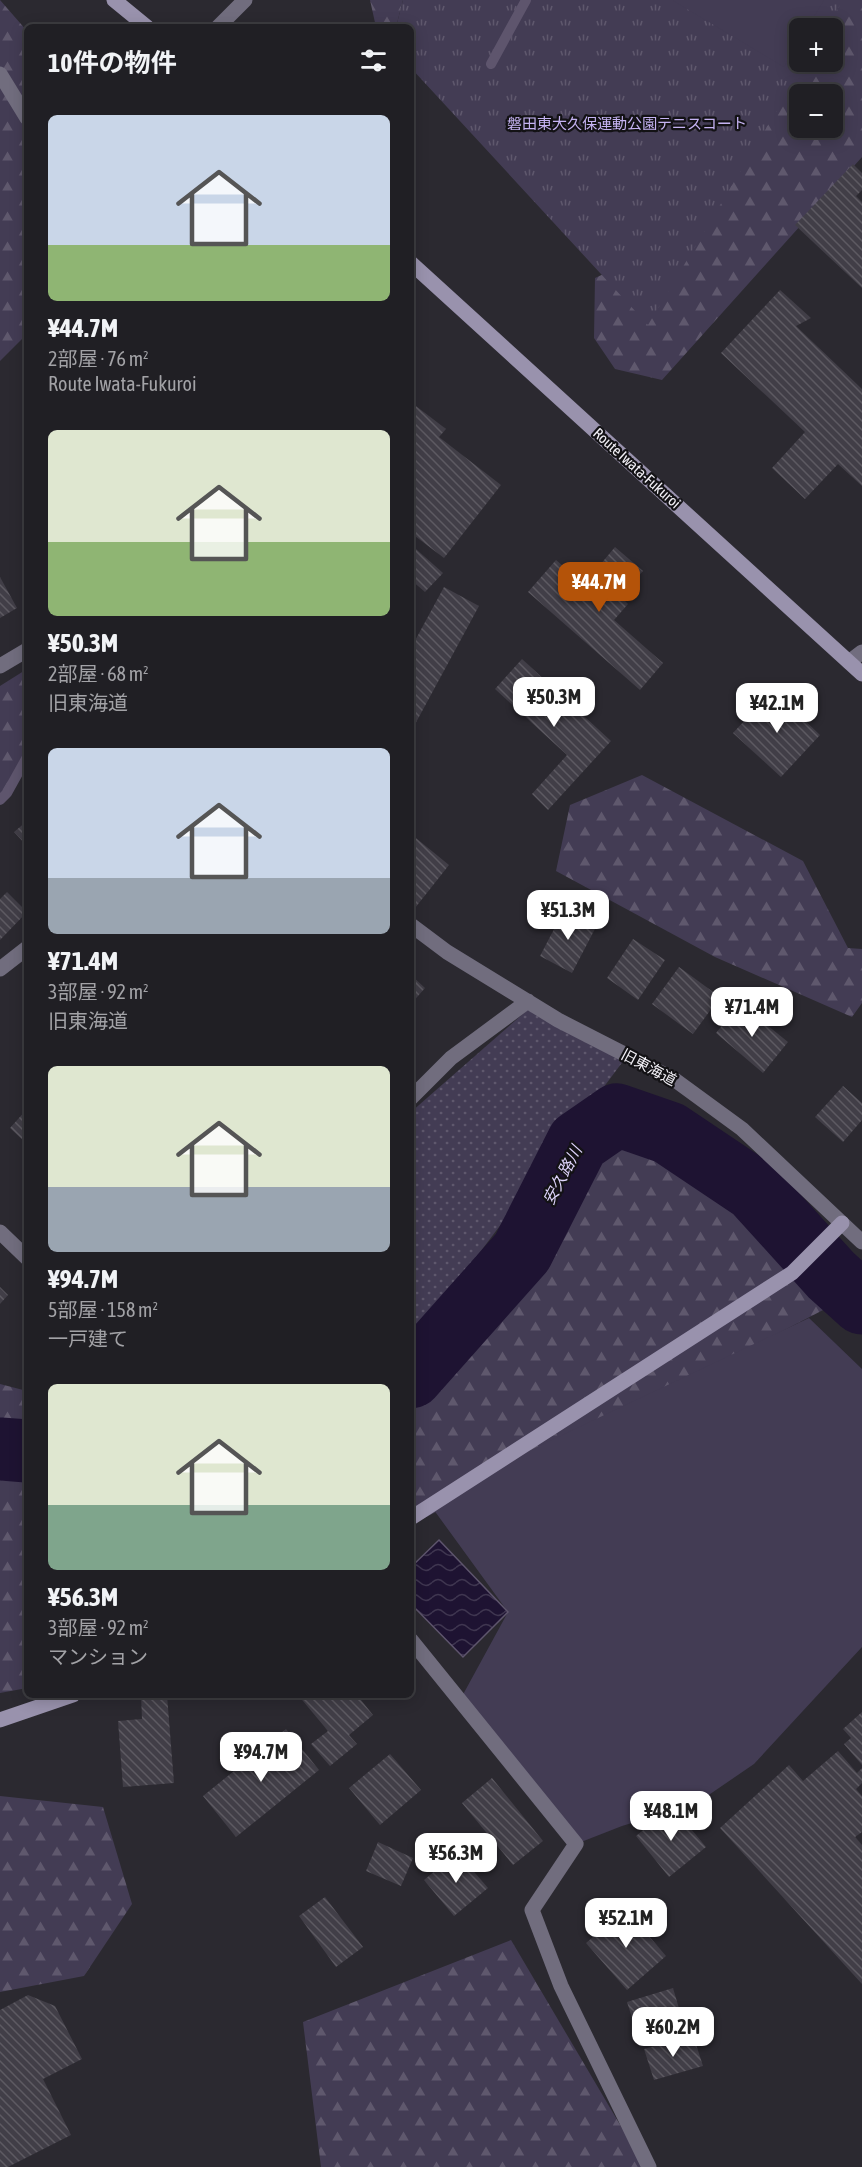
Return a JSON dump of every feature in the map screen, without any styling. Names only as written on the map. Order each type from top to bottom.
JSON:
[{"type":"main road","points":[[114,0],[143,24]]},
{"type":"main road","name":"Route Iwata-Fukuroi","points":[[414,266],[862,674]]},
{"type":"main road","points":[[414,1516],[792,1272],[842,1223]]},
{"type":"main road","points":[[0,1720],[64,1698]]},
{"type":"street","points":[[221,24],[245,0]]},
{"type":"street","points":[[0,74],[24,113]]},
{"type":"street","points":[[0,666],[24,652]]},
{"type":"street","points":[[849,662],[862,652]]},
{"type":"street","name":"旧東海道","points":[[414,927],[447,952],[558,1020],[675,1080],[742,1130],[862,1242]]},
{"type":"street","points":[[0,969],[24,950]]},
{"type":"street","points":[[414,1095],[451,1058],[528,1001]]},
{"type":"street","points":[[0,1232],[24,1255]]},
{"type":"street","points":[[414,1644],[576,1844],[532,1910],[561,1986],[649,2167]]},
{"type":"green space","points":[[0,0],[24,28],[24,337],[0,361]]},
{"type":"green space","points":[[370,0],[403,0],[397,24],[375,24]]},
{"type":"green space","name":"磐田東大久保運動公園テニスコート","points":[[403,0],[843,0],[832,18],[789,18],[789,72],[800,72],[793,84],[789,84],[789,90],[648,325],[414,71],[414,24],[397,24]]},
{"type":"green space","points":[[672,0],[824,0],[813,18],[789,18],[789,58],[784,67]]},
{"type":"green space","points":[[825,0],[862,0],[862,157],[662,380],[615,369],[594,338],[595,278],[662,247],[793,72],[843,72],[843,18],[824,18]]},
{"type":"green space","points":[[24,671],[24,768],[0,800],[0,686]]},
{"type":"green space","points":[[642,775],[803,861],[848,948],[862,949],[862,1003],[852,1017],[715,957],[556,871],[570,805]]},
{"type":"green space","points":[[533,1005],[627,1056],[421,1331],[414,1330],[414,1109]]},
{"type":"green space","points":[[649,1126],[772,1210],[825,1309],[414,1523],[414,1330],[421,1331],[578,1142]]},
{"type":"green space","points":[[809,1318],[862,1369],[862,1647],[754,1764],[697,1803],[622,1826],[576,1844],[460,1700],[508,1612],[431,1506],[478,1475]]},
{"type":"green space","points":[[0,1384],[24,1390],[24,1689],[0,1693]]},
{"type":"green space","points":[[0,1796],[103,1807],[132,1904],[84,1976],[0,1992]]},
{"type":"green space","points":[[511,1940],[645,2167],[321,2167],[303,2022]]},
{"type":"water","points":[[439,1540],[508,1612],[463,1657],[414,1607],[414,1564]]},
{"type":"building","points":[[853,164],[862,173],[862,190],[856,196],[862,202],[862,288],[795,225]]},
{"type":"building","points":[[780,290],[811,318],[796,326],[862,389],[862,486],[838,464],[805,499],[772,468],[805,432],[721,353]]},
{"type":"building","points":[[414,405],[446,429],[439,437],[501,485],[444,558],[414,535]]},
{"type":"building","points":[[615,547],[643,571],[620,596],[628,604],[614,620],[663,663],[640,690],[528,592],[556,560],[584,584]]},
{"type":"building","points":[[416,549],[443,573],[425,592],[414,583],[414,551]]},
{"type":"building","points":[[0,577],[17,608],[0,618]]},
{"type":"building","points":[[444,587],[479,606],[414,726],[414,642]]},
{"type":"building","points":[[522,659],[611,741],[548,810],[532,794],[567,755],[495,689]]},
{"type":"building","points":[[773,690],[820,735],[781,777],[733,733]]},
{"type":"building","points":[[24,824],[24,843],[14,832]]},
{"type":"building","points":[[414,836],[449,865],[414,907]]},
{"type":"building","points":[[7,892],[24,909],[24,915],[0,940],[0,899]]},
{"type":"building","points":[[564,910],[596,927],[572,973],[540,956]]},
{"type":"building","points":[[633,939],[665,960],[638,1000],[607,978]]},
{"type":"building","points":[[679,967],[720,997],[693,1034],[652,1004]]},
{"type":"building","points":[[414,978],[425,988],[414,1001]]},
{"type":"building","points":[[740,1003],[788,1042],[763,1073],[716,1033]]},
{"type":"building","points":[[843,1086],[862,1103],[862,1120],[843,1142],[815,1117]]},
{"type":"building","points":[[24,1112],[24,1141],[10,1128]]},
{"type":"building","points":[[0,1287],[8,1295],[0,1304]]},
{"type":"building","points":[[141,1698],[167,1698],[174,1783],[123,1787],[118,1721],[142,1719]]},
{"type":"building","points":[[300,1698],[359,1698],[373,1715],[349,1735],[357,1744],[330,1766],[311,1744],[328,1731]]},
{"type":"building","points":[[862,1712],[862,1765],[844,1744],[851,1738],[843,1729]]},
{"type":"building","points":[[286,1729],[319,1770],[236,1837],[203,1796]]},
{"type":"building","points":[[838,1751],[857,1773],[862,1768],[862,1783],[856,1789],[862,1796],[862,1832],[855,1837],[862,1845],[862,1984],[720,1828],[789,1765],[803,1781]]},
{"type":"building","points":[[390,1754],[421,1790],[380,1825],[349,1788]]},
{"type":"building","points":[[492,1778],[543,1841],[513,1865],[462,1803]]},
{"type":"building","points":[[672,1806],[706,1847],[669,1877],[636,1836]]},
{"type":"building","points":[[378,1842],[413,1858],[401,1886],[366,1871]]},
{"type":"building","points":[[457,1852],[488,1888],[454,1916],[424,1880]]},
{"type":"building","points":[[325,1897],[363,1947],[336,1967],[299,1916]]},
{"type":"building","points":[[626,1909],[666,1956],[627,1990],[586,1943]]},
{"type":"building","points":[[673,1988],[683,2022],[638,2036],[627,2002]]},
{"type":"building","points":[[28,1995],[55,2006],[82,2059],[43,2079],[71,2135],[8,2167],[0,2167],[0,2010]]},
{"type":"building","points":[[693,2035],[703,2066],[654,2080],[644,2049]]},
{"type":"waterway","points":[[491,64],[526,0]]},
{"type":"waterway","points":[[0,800],[7,793],[24,762]]},
{"type":"waterway","name":"安久路川","points":[[414,1374],[522,1252],[578,1142],[617,1115],[669,1133],[754,1190],[831,1275],[862,1303]]},
{"type":"waterway","name":"安久路川","points":[[0,1449],[24,1451]]}]
